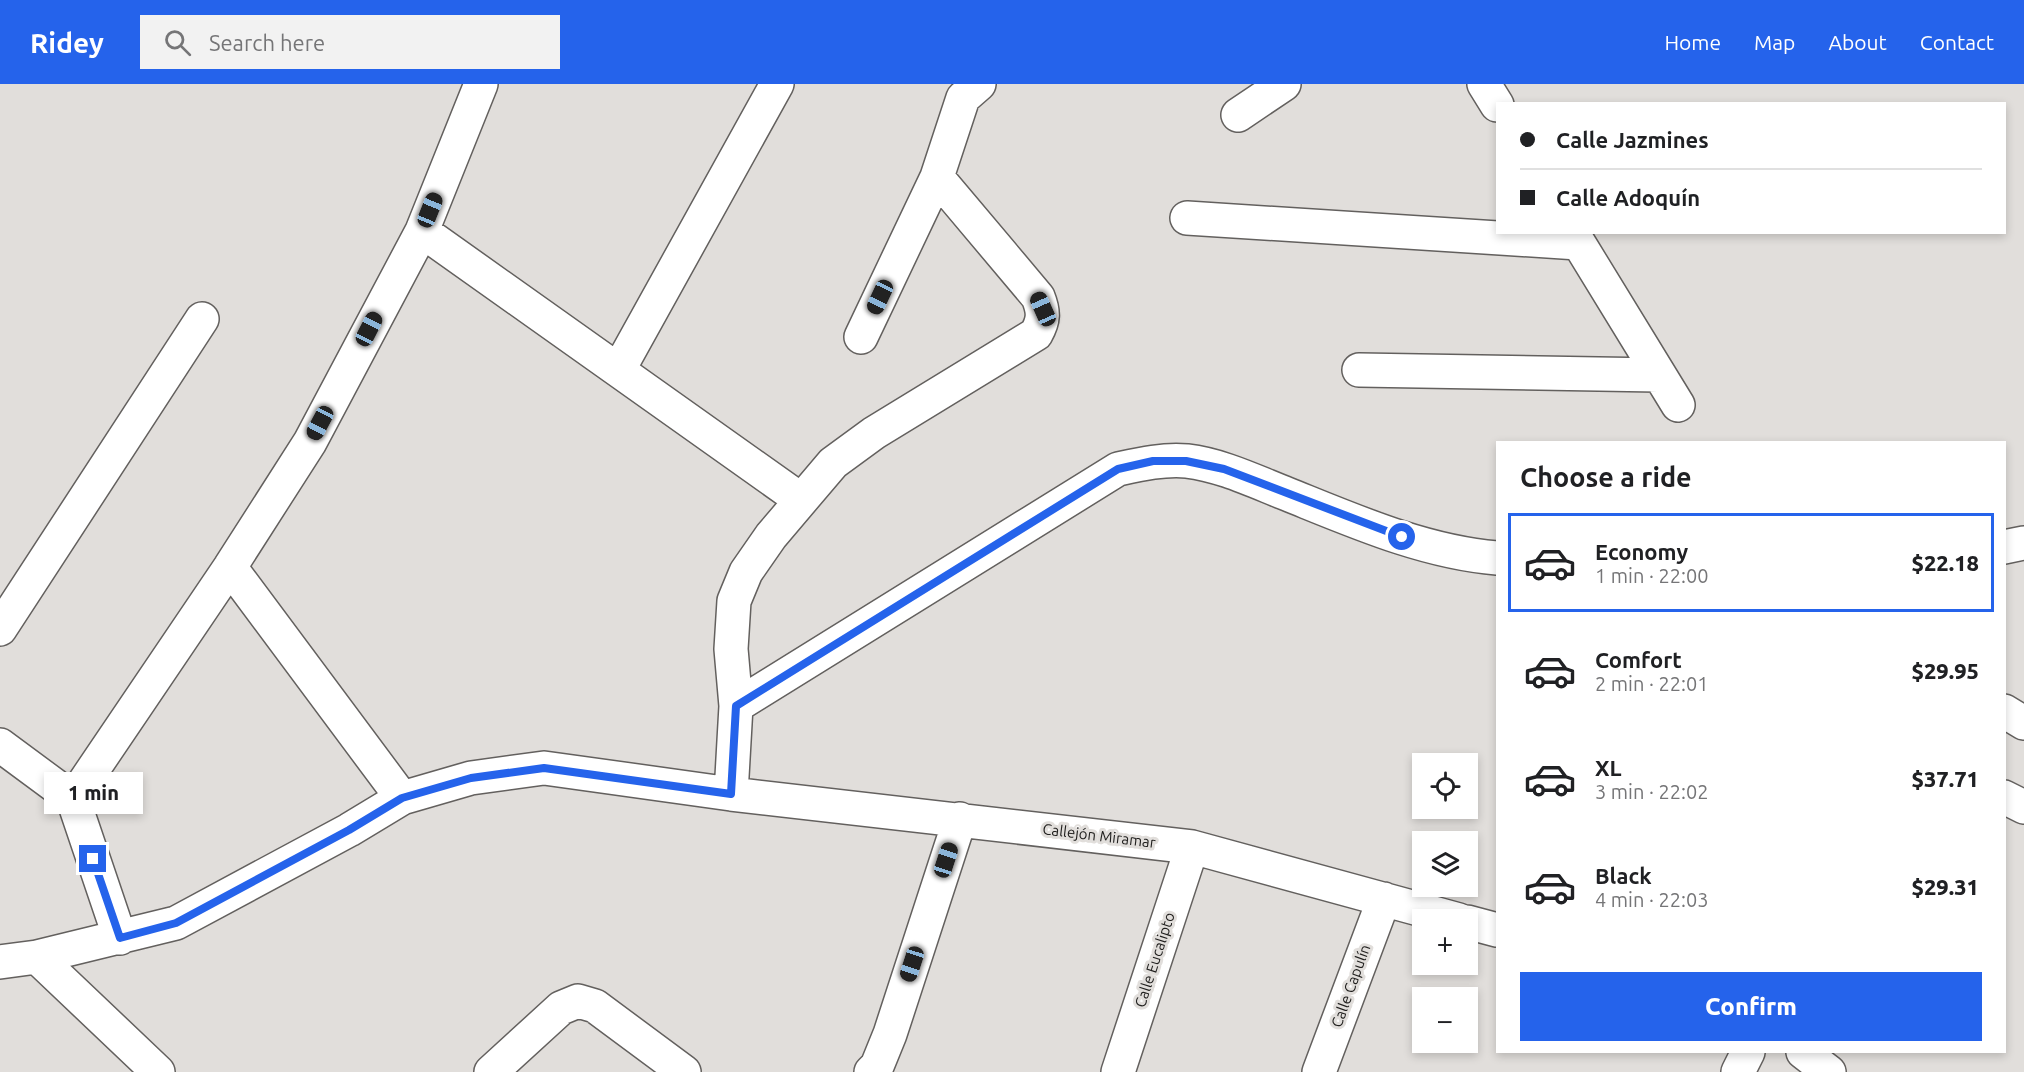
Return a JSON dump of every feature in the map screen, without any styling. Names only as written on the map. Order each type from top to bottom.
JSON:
[{"type":"street","points":[[73,799],[230,567],[310,442],[422,231],[481,84]]},
{"type":"street","points":[[619,369],[777,84]]},
{"type":"street","points":[[861,337],[937,177],[963,98],[979,84]]},
{"type":"street","points":[[1238,115],[1284,84]]},
{"type":"street","points":[[1484,84],[1496,103]]},
{"type":"street","points":[[731,794],[736,706],[731,649],[734,601],[746,572],[801,500],[833,463],[874,433],[1036,334],[1042,322],[1043,309],[1038,297],[937,177]]},
{"type":"street","points":[[1187,218],[1496,234]]},
{"type":"street","points":[[422,231],[801,500]]},
{"type":"street","points":[[1497,234],[1575,238],[1678,405]]},
{"type":"street","points":[[0,629],[202,319]]},
{"type":"street","points":[[1359,370],[1658,375]]},
{"type":"street","points":[[736,706],[1118,469],[1153,461],[1186,461],[1224,469],[1350,519],[1419,543],[1496,558]]},
{"type":"street","points":[[2006,547],[2024,543]]},
{"type":"street","points":[[230,567],[402,798]]},
{"type":"street","points":[[2006,712],[2024,723]]},
{"type":"street","points":[[0,745],[73,799],[120,938]]},
{"type":"street","name":"Callejón Miramar","points":[[0,962],[37,957],[176,923],[349,830],[402,798],[471,778],[544,768],[731,794],[1192,847],[1419,909]]},
{"type":"street","points":[[2006,797],[2024,807]]},
{"type":"street","points":[[871,1072],[877,1066],[890,1034],[960,819]]},
{"type":"street","name":"Calle Eucalipto","points":[[1118,1072],[1192,847]]},
{"type":"street","name":"Calle Capulín","points":[[1319,1072],[1383,899]]},
{"type":"street","points":[[1478,925],[1496,930]]},
{"type":"street","points":[[37,957],[158,1072]]},
{"type":"street","points":[[490,1072],[561,1008],[578,1001],[595,1006],[684,1072]]},
{"type":"street","points":[[1738,1072],[1748,1053]]},
{"type":"street","points":[[1804,1053],[1829,1072]]},
{"type":"route","points":[[93,859],[120,938],[176,923],[349,830],[402,798],[471,778],[544,768],[731,794],[736,706],[1118,469],[1153,461],[1186,461],[1224,469],[1402,537]]}]
